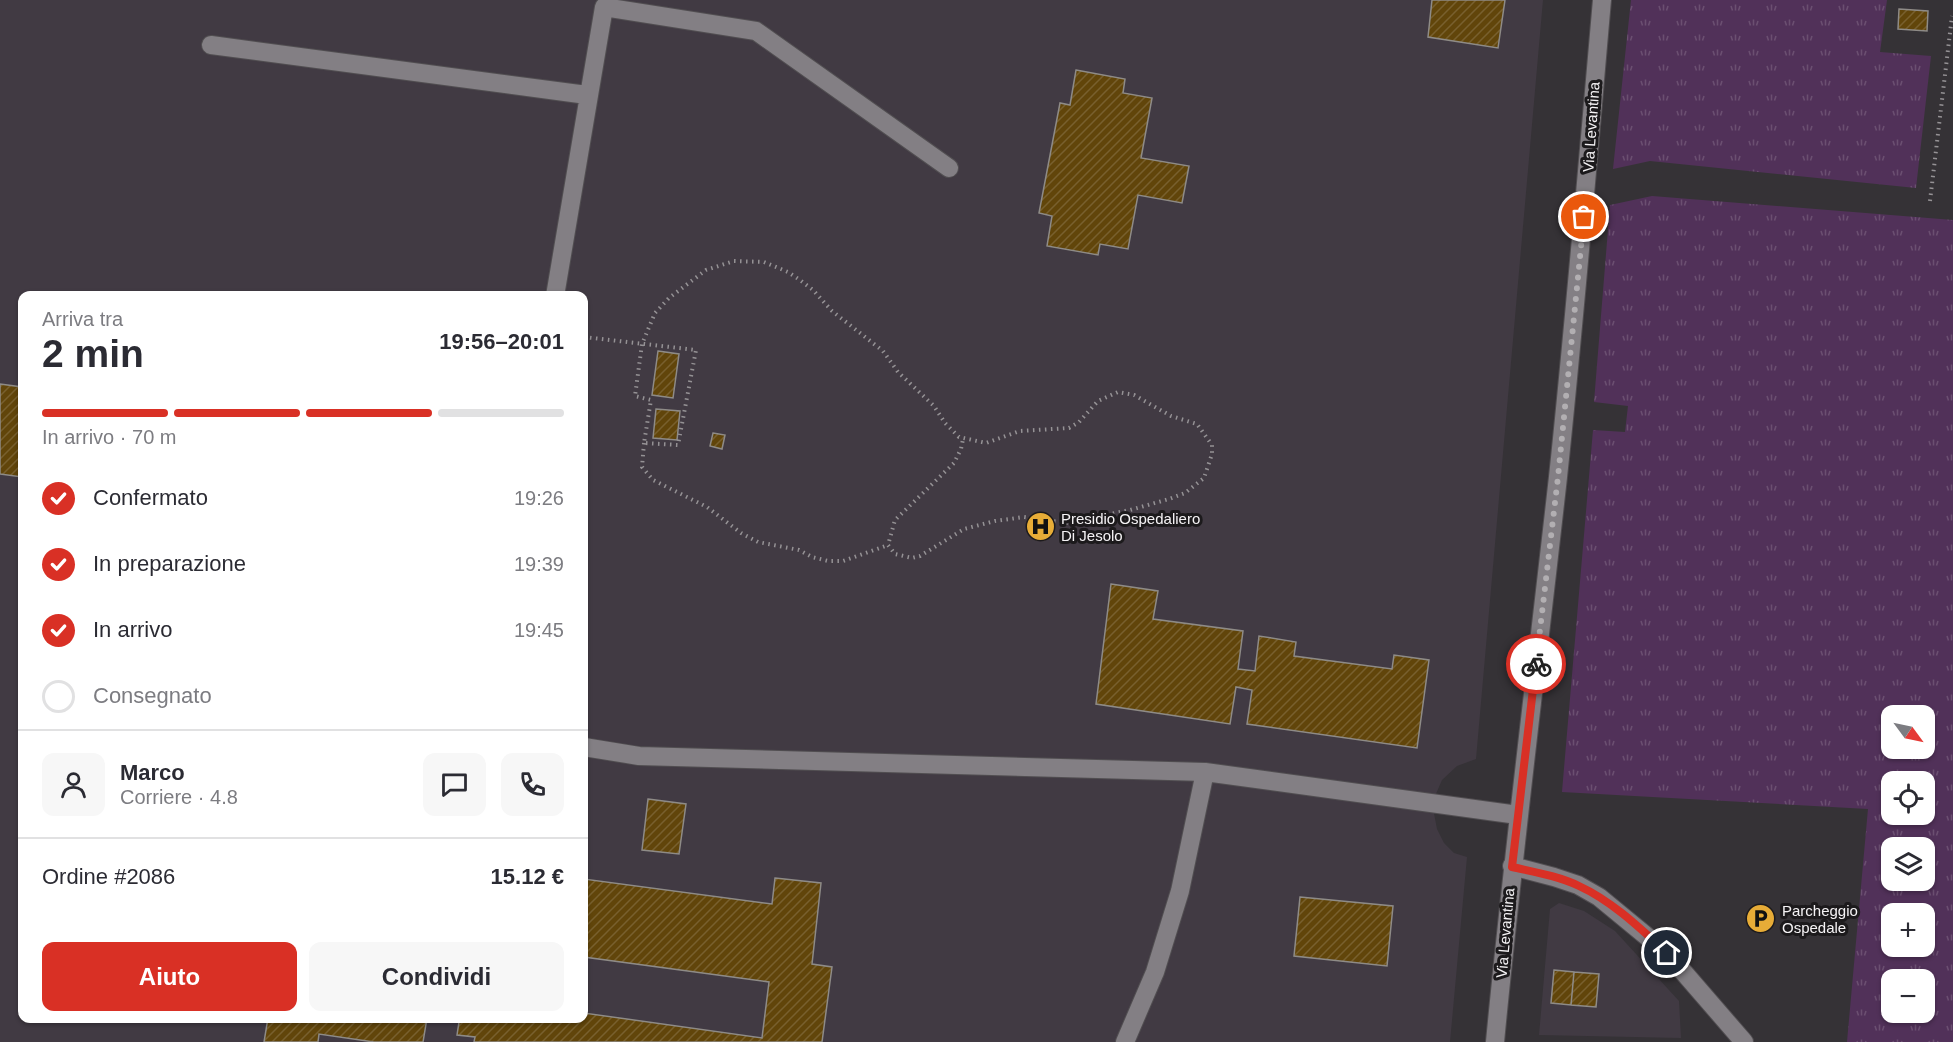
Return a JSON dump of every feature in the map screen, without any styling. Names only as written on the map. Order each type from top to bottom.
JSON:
[{"type":"street","name":"Via Levantina","points":[[1495,1042],[1512,867],[1558,477],[1602,0]]},
{"type":"street","points":[[556,291],[587,95],[604,7],[756,31],[949,168]]},
{"type":"street","points":[[211,45],[587,95]]},
{"type":"street","points":[[588,748],[639,756],[1206,772],[1518,815]]},
{"type":"street","points":[[1125,1042],[1155,972],[1174,911],[1206,772]]},
{"type":"street","points":[[1512,867],[1578,885],[1599,897],[1667,953],[1744,1042]]},
{"type":"path","points":[[1930,201],[1952,16]]},
{"type":"path","points":[[734,261],[764,262],[800,280],[813,290],[832,311],[883,351],[898,372],[934,406],[952,432],[963,439],[986,442],[1020,431],[1069,428],[1098,401],[1118,393],[1129,393],[1171,416],[1197,424],[1212,445],[1212,454],[1204,478],[1185,493],[1169,500],[1067,523],[1024,517],[995,521],[964,529],[920,556],[912,558],[896,554],[888,545],[843,561],[828,561],[812,557],[799,550],[758,542],[741,533],[707,507],[653,480],[642,467],[651,400],[635,396],[642,344],[655,313],[669,298],[706,270],[734,261]]},
{"type":"path","points":[[588,337],[696,350],[678,445],[644,443]]},
{"type":"path","points":[[888,545],[895,520],[954,463],[961,450],[963,439]]},
{"type":"shaded area","name":"Presidio Ospedaliero Di Jesolo","points":[[0,0],[1543,0],[1476,759],[1457,766],[1442,780],[1432,803],[1437,829],[1444,843],[1454,853],[1467,857],[1450,1042],[0,1042]]},
{"type":"shaded area","points":[[1559,903],[1584,911],[1615,931],[1679,1001],[1681,1038],[1539,1035],[1550,909]]},
{"type":"green space","points":[[1631,0],[1887,0],[1880,52],[1931,56],[1916,188],[1650,161],[1613,169]]},
{"type":"green space","points":[[1652,196],[1953,220],[1953,1042],[1847,1042],[1868,809],[1562,792],[1593,430],[1625,432],[1628,406],[1594,402],[1610,205]]},
{"type":"building","points":[[1432,0],[1505,0],[1498,48],[1428,37]]},
{"type":"building","points":[[1899,9],[1928,11],[1927,31],[1898,29]]},
{"type":"building","points":[[1076,70],[1125,79],[1123,93],[1152,98],[1141,158],[1189,166],[1182,203],[1138,195],[1128,249],[1100,244],[1098,255],[1047,246],[1052,216],[1039,213],[1060,103],[1070,105]]},
{"type":"building","points":[[658,351],[679,354],[673,398],[652,395]]},
{"type":"building","points":[[0,384],[18,386],[18,476],[0,474]]},
{"type":"building","points":[[656,409],[680,411],[677,440],[653,438]]},
{"type":"building","points":[[713,433],[725,435],[722,449],[710,446]]},
{"type":"building","points":[[1111,584],[1158,591],[1153,619],[1243,631],[1238,669],[1255,671],[1259,636],[1296,642],[1294,656],[1392,669],[1394,655],[1429,660],[1417,748],[1247,724],[1252,690],[1236,687],[1230,724],[1096,704]]},
{"type":"building","points":[[648,799],[686,804],[679,854],[642,850]]},
{"type":"building","points":[[775,878],[821,883],[812,964],[832,967],[822,1042],[474,1042],[475,1037],[457,1035],[459,1023],[588,1023],[588,1014],[762,1038],[769,982],[588,958],[588,880],[772,904]]},
{"type":"building","points":[[1300,897],[1393,906],[1387,966],[1294,956]]},
{"type":"building","points":[[1554,970],[1574,972],[1571,1005],[1551,1003]]},
{"type":"building","points":[[1574,972],[1599,974],[1596,1007],[1571,1005]]},
{"type":"building","points":[[267,1023],[426,1023],[423,1042],[374,1042],[319,1034],[318,1042],[264,1042]]},
{"type":"way so far","points":[[1536,664],[1558,477],[1584,217]]},
{"type":"place","name":"Presidio Ospedaliero Di Jesolo","points":[[1040,527]]},
{"type":"place","name":"Parcheggio Ospedale","points":[[1761,919]]},
{"type":"route","points":[[1536,664],[1512,867],[1578,885],[1599,897],[1667,953]]}]
